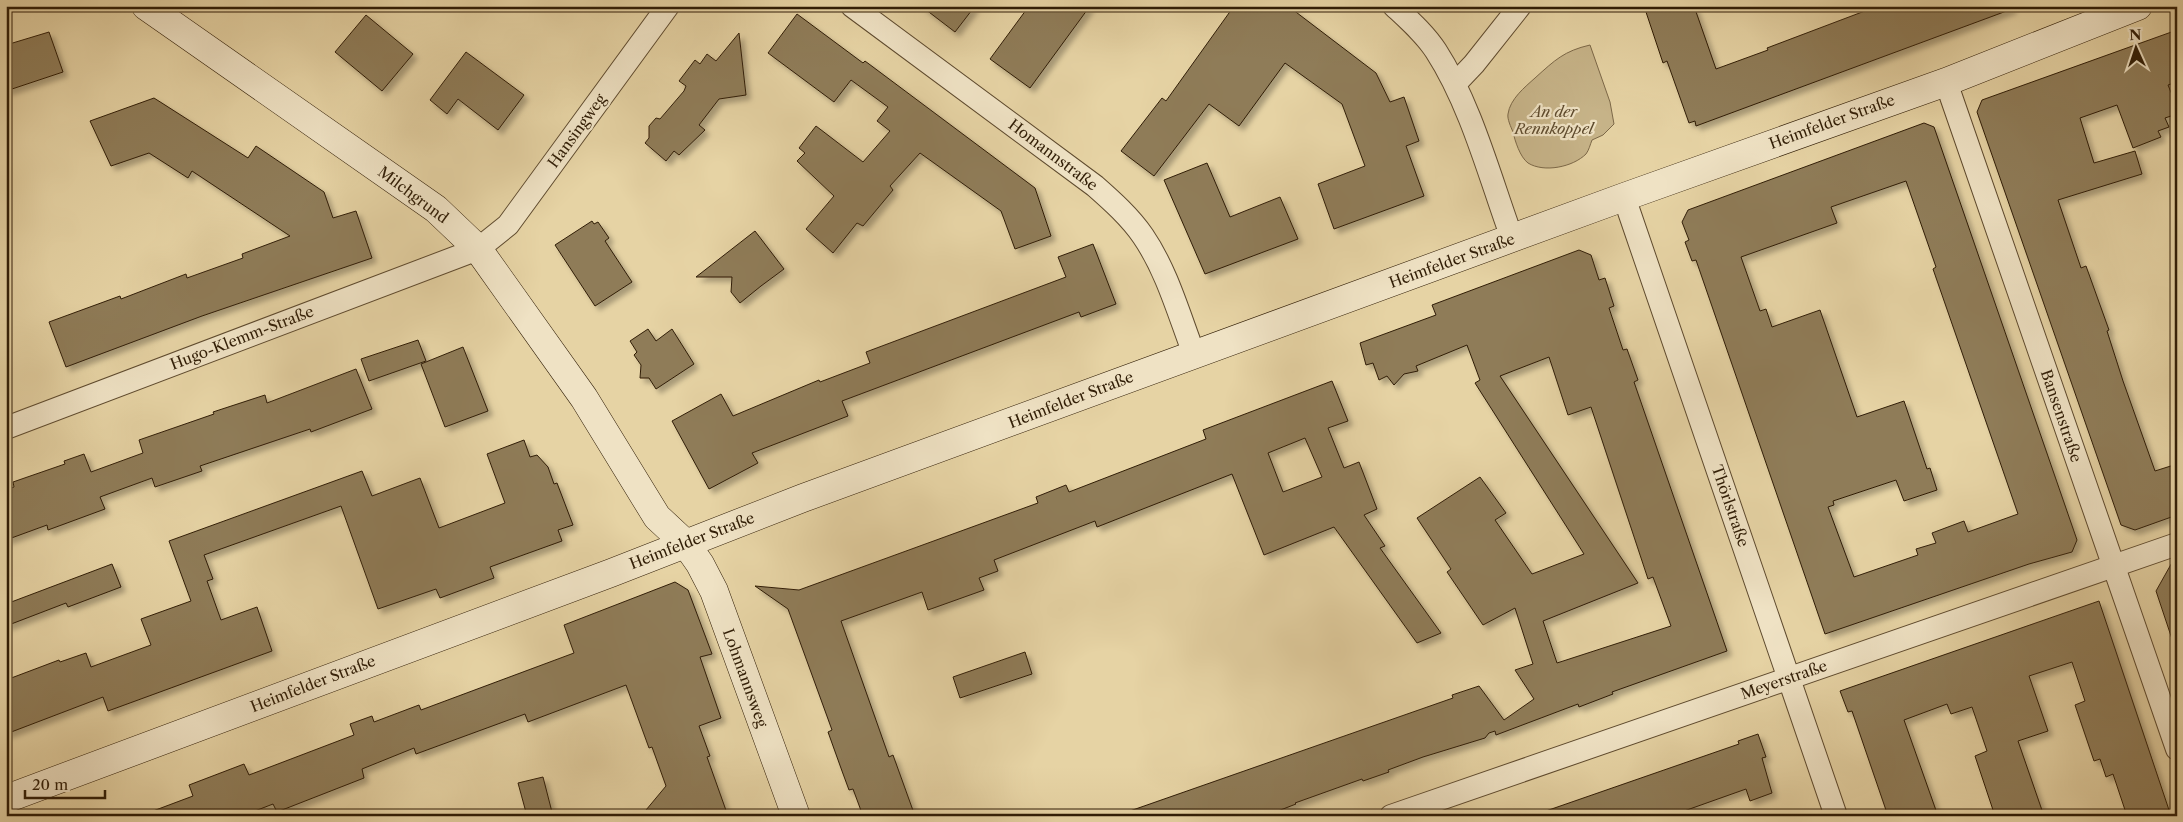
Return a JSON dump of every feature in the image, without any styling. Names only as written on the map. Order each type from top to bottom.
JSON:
[{"type":"street","name":"Milchgrund","points":[[146,6],[436,209],[478,249],[584,398],[657,517],[686,544]]},
{"type":"street","name":"Hansingweg","points":[[478,249],[508,225],[668,6]]},
{"type":"street","name":"Homannstraße","points":[[852,6],[1114,202],[1143,236],[1157,262],[1194,354]]},
{"type":"street","points":[[1394,6],[1411,21],[1435,50],[1455,84],[1512,238]]},
{"type":"street","points":[[1455,84],[1474,64],[1520,6]]},
{"type":"street","name":"Heimfelder Straße","points":[[6,799],[804,498],[1624,197],[1946,82],[2138,6]]},
{"type":"street","name":"Bansenstraße","points":[[1946,82],[2177,749]]},
{"type":"street","name":"Thörlstraße","points":[[1624,197],[1836,816]]},
{"type":"street","name":"Hugo-Klemm-Straße","points":[[6,428],[478,249]]},
{"type":"street","name":"Lohmannsweg","points":[[686,544],[700,564],[714,591],[796,816]]},
{"type":"street","name":"Meyerstraße","points":[[1391,816],[2177,544]]},
{"type":"green space","name":"An der Rennkoppel","points":[[1590,45],[1610,102],[1614,124],[1603,135],[1592,140],[1586,154],[1574,162],[1550,168],[1542,168],[1528,163],[1518,149],[1509,121],[1508,114],[1512,103],[1523,89],[1554,61],[1566,53]]},
{"type":"building","points":[[921,6],[975,6],[955,32]]},
{"type":"building","points":[[1029,6],[1090,6],[1030,88],[990,59]]},
{"type":"building","points":[[1234,6],[1288,6],[1376,73],[1390,102],[1404,97],[1419,141],[1406,146],[1424,196],[1334,229],[1318,184],[1365,166],[1342,104],[1285,63],[1239,126],[1209,104],[1154,176],[1121,151],[1162,98],[1166,101]]},
{"type":"building","points":[[1644,6],[1694,6],[1716,69],[1878,6],[2012,6],[2012,9],[1696,126],[1695,121],[1689,123],[1667,61],[1663,63]]},
{"type":"building","points":[[797,14],[863,63],[865,61],[1035,188],[1051,236],[1015,249],[1001,211],[920,153],[890,186],[893,190],[863,226],[857,223],[833,253],[806,229],[834,196],[797,161],[805,153],[799,148],[816,126],[863,162],[890,131],[877,121],[888,107],[851,80],[834,102],[768,53]]},
{"type":"building","points":[[366,15],[413,54],[382,91],[335,52]]},
{"type":"building","points":[[2177,30],[2177,82],[2168,85],[2177,107],[2177,114],[2165,118],[2169,127],[2158,131],[2161,137],[2133,148],[2117,105],[2080,118],[2094,163],[2135,151],[2142,174],[2058,200],[2081,268],[2086,266],[2109,330],[2107,331],[2123,381],[2155,471],[2177,464],[2177,515],[2135,530],[2121,525],[1977,112],[1982,100]]},
{"type":"building","points":[[49,32],[63,72],[6,91],[6,45]]},
{"type":"building","points":[[739,33],[746,95],[719,99],[699,125],[705,130],[679,155],[674,151],[666,161],[645,143],[649,138],[649,126],[656,118],[660,119],[684,91],[686,86],[679,81],[695,60],[700,64],[707,54],[716,61]]},
{"type":"building","points":[[466,52],[524,95],[498,130],[458,99],[447,114],[430,100]]},
{"type":"building","points":[[154,98],[248,158],[256,146],[324,192],[333,218],[356,211],[372,258],[202,316],[66,367],[49,322],[120,296],[121,299],[186,274],[187,278],[243,258],[242,254],[290,236],[192,171],[188,178],[149,153],[111,166],[90,121]]},
{"type":"building","points":[[1924,123],[1934,127],[2077,540],[2072,552],[2029,564],[1825,634],[1696,260],[1692,261],[1685,242],[1689,240],[1682,222],[1688,210]],"holes":[[[1906,181],[1936,267],[1933,269],[2018,514],[1968,532],[1964,521],[1932,533],[1936,543],[1916,549],[1918,555],[1854,577],[1828,507],[1834,505],[1833,501],[1896,480],[1904,501],[1937,490],[1930,468],[1927,469],[1904,401],[1857,417],[1820,310],[1772,327],[1766,309],[1760,311],[1741,257],[1837,223],[1831,207]]]},
{"type":"building","points":[[1207,163],[1230,217],[1280,197],[1298,239],[1205,274],[1164,180]]},
{"type":"building","points":[[592,221],[594,224],[598,222],[609,238],[605,241],[632,282],[595,306],[555,245]]},
{"type":"building","points":[[755,231],[784,269],[740,303],[731,292],[732,277],[696,277]]},
{"type":"building","points":[[1093,244],[1116,304],[1081,317],[1079,312],[842,401],[848,416],[752,453],[758,463],[709,489],[672,421],[721,394],[733,416],[819,380],[820,382],[870,363],[866,352],[1066,277],[1058,257]]},
{"type":"building","points":[[1579,250],[1591,255],[1599,280],[1605,278],[1614,306],[1609,308],[1623,350],[1627,349],[1638,380],[1634,382],[1727,651],[1612,692],[1613,694],[1579,707],[1578,704],[1496,735],[1495,731],[1489,733],[1485,738],[1423,757],[1388,770],[1389,772],[1363,781],[1362,779],[1265,816],[1128,816],[1127,812],[1453,698],[1452,695],[1479,686],[1504,720],[1534,699],[1515,670],[1533,664],[1515,608],[1483,625],[1447,572],[1451,569],[1417,518],[1480,477],[1506,513],[1495,520],[1532,574],[1584,554],[1475,383],[1480,380],[1467,345],[1416,366],[1418,371],[1404,374],[1394,385],[1387,376],[1379,380],[1373,363],[1366,365],[1360,343],[1436,315],[1432,305]],"holes":[[[1549,357],[1568,415],[1591,407],[1648,579],[1653,577],[1671,626],[1557,663],[1543,621],[1638,583],[1500,376]]]},
{"type":"building","points":[[648,329],[656,341],[672,329],[694,364],[656,389],[649,378],[640,378],[641,365],[634,355],[637,352],[630,341]]},
{"type":"building","points":[[418,340],[426,361],[369,381],[361,359]]},
{"type":"building","points":[[463,347],[488,411],[445,427],[421,364]]},
{"type":"building","points":[[356,369],[372,409],[311,432],[310,429],[200,466],[202,471],[155,487],[152,478],[100,497],[105,509],[48,530],[47,525],[6,540],[6,490],[14,487],[13,482],[65,464],[64,461],[84,454],[91,472],[143,453],[139,440],[265,395],[267,403]]},
{"type":"building","points":[[1332,381],[1348,421],[1328,428],[1344,468],[1359,462],[1377,509],[1364,515],[1385,546],[1380,548],[1441,633],[1417,643],[1334,527],[1264,555],[1232,474],[1097,527],[1095,521],[994,560],[998,571],[979,578],[984,590],[928,610],[922,592],[841,621],[889,757],[893,755],[915,816],[863,816],[853,789],[849,790],[842,771],[828,732],[832,730],[788,609],[755,586],[799,590],[1038,503],[1036,497],[1066,485],[1069,492],[1206,439],[1203,430]],"holes":[[[1305,438],[1322,477],[1283,492],[1268,453]]]},
{"type":"building","points":[[524,440],[530,457],[537,455],[548,467],[554,484],[557,483],[573,525],[558,530],[562,541],[490,567],[494,578],[440,598],[436,589],[378,609],[341,506],[204,555],[213,579],[207,581],[221,620],[257,607],[272,651],[108,711],[103,697],[6,734],[6,680],[59,660],[60,662],[86,653],[91,667],[151,645],[141,619],[191,601],[169,541],[362,471],[372,496],[420,478],[439,528],[505,503],[487,454]]},
{"type":"building","points":[[2177,558],[2177,642],[2173,642],[2156,591],[2174,559]]},
{"type":"building","points":[[112,564],[121,587],[68,607],[66,603],[6,626],[6,604]]},
{"type":"building","points":[[675,582],[688,590],[712,654],[700,657],[721,718],[699,726],[710,756],[707,757],[728,816],[641,816],[666,786],[652,747],[649,748],[626,685],[528,722],[525,714],[416,754],[414,748],[362,769],[364,778],[277,812],[273,804],[242,816],[145,816],[145,814],[193,796],[189,785],[244,764],[249,775],[354,735],[350,724],[372,716],[374,722],[419,705],[421,710],[574,653],[564,625]]},
{"type":"building","points":[[2099,601],[2171,816],[2127,816],[2113,774],[2106,777],[2100,759],[2094,761],[2075,705],[2085,701],[2072,662],[2029,676],[2048,731],[2018,741],[2044,816],[1995,816],[1975,756],[1987,751],[1972,707],[1951,714],[1947,704],[1904,720],[1938,816],[1888,816],[1852,711],[1848,712],[1840,691]]},
{"type":"building","points":[[1025,652],[1032,674],[960,698],[953,677]]},
{"type":"building","points":[[1758,734],[1766,757],[1762,758],[1772,793],[1750,801],[1746,789],[1670,816],[1544,816],[1543,812],[1739,744],[1738,741]]},
{"type":"building","points":[[543,777],[553,816],[527,816],[518,783]]}]
